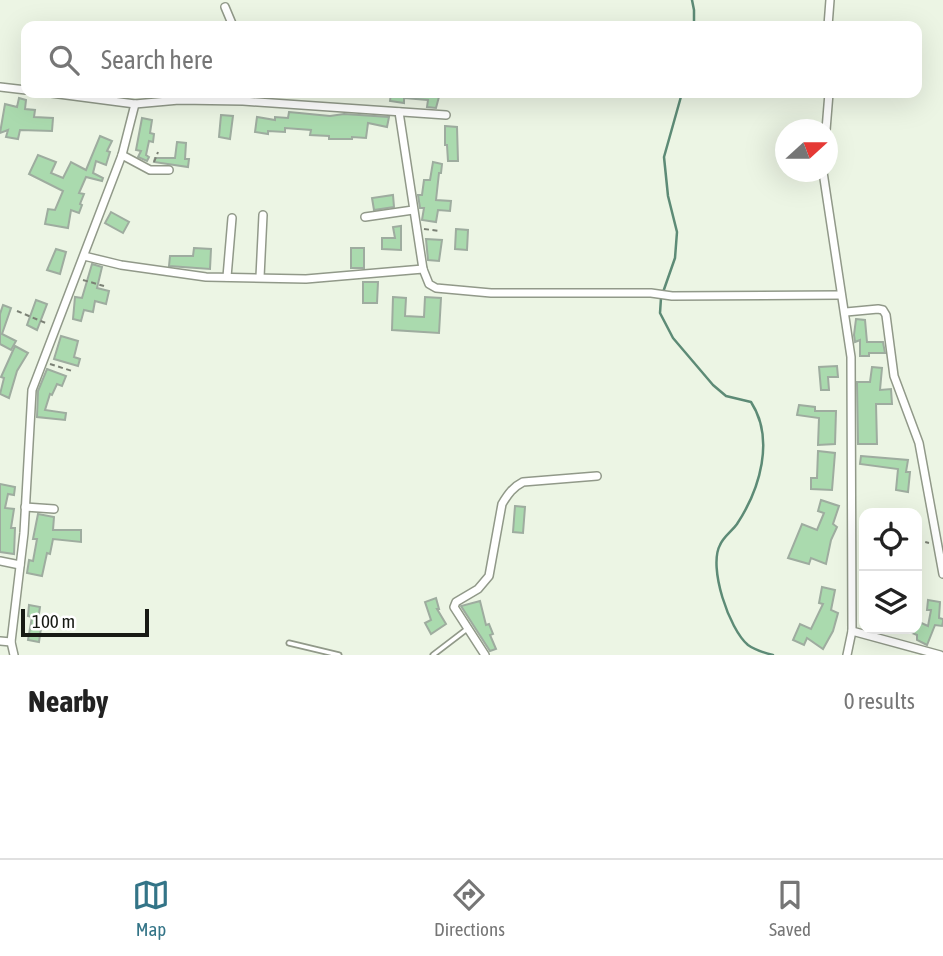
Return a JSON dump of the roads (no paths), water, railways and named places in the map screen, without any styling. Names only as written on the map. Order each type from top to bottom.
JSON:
[{"type":"street","points":[[828,21],[830,0]]},
{"type":"street","points":[[225,7],[231,21]]},
{"type":"street","points":[[0,87],[21,89]]},
{"type":"street","points":[[89,98],[135,104],[222,98]]},
{"type":"street","points":[[253,98],[446,115]]},
{"type":"street","points":[[827,119],[829,98]]},
{"type":"street","points":[[14,655],[11,642],[25,507],[32,390],[122,155],[135,104]]},
{"type":"street","points":[[398,112],[423,269],[429,284],[436,288],[491,293],[841,295]]},
{"type":"street","points":[[122,155],[150,170],[169,170]]},
{"type":"street","points":[[824,182],[841,295],[846,312],[852,389],[852,631],[846,655]]},
{"type":"street","points":[[365,217],[413,210]]},
{"type":"street","points":[[260,277],[263,215]]},
{"type":"street","points":[[227,277],[232,218]]},
{"type":"street","points":[[84,256],[121,265],[206,278],[318,279],[423,269]]},
{"type":"street","points":[[846,312],[878,309],[883,310],[886,315],[894,376],[918,436],[943,574]]},
{"type":"street","points":[[485,655],[454,607],[456,602],[478,589],[489,576],[502,504],[513,487],[523,482],[597,476]]},
{"type":"street","points":[[25,507],[54,509]]},
{"type":"street","points":[[0,561],[20,565]]},
{"type":"street","points":[[852,631],[940,655]]},
{"type":"street","points":[[0,641],[11,642]]},
{"type":"lane","points":[[433,655],[467,629]]},
{"type":"lane","points":[[289,643],[339,655]]},
{"type":"waterway","points":[[692,0],[694,21]]},
{"type":"waterway","points":[[681,98],[664,157],[668,196],[677,232],[675,258],[661,298],[660,313],[673,338],[713,385],[726,396],[751,402],[758,416],[763,448],[758,480],[737,524],[720,545],[717,568],[722,597],[741,637],[751,647],[773,655]]}]
